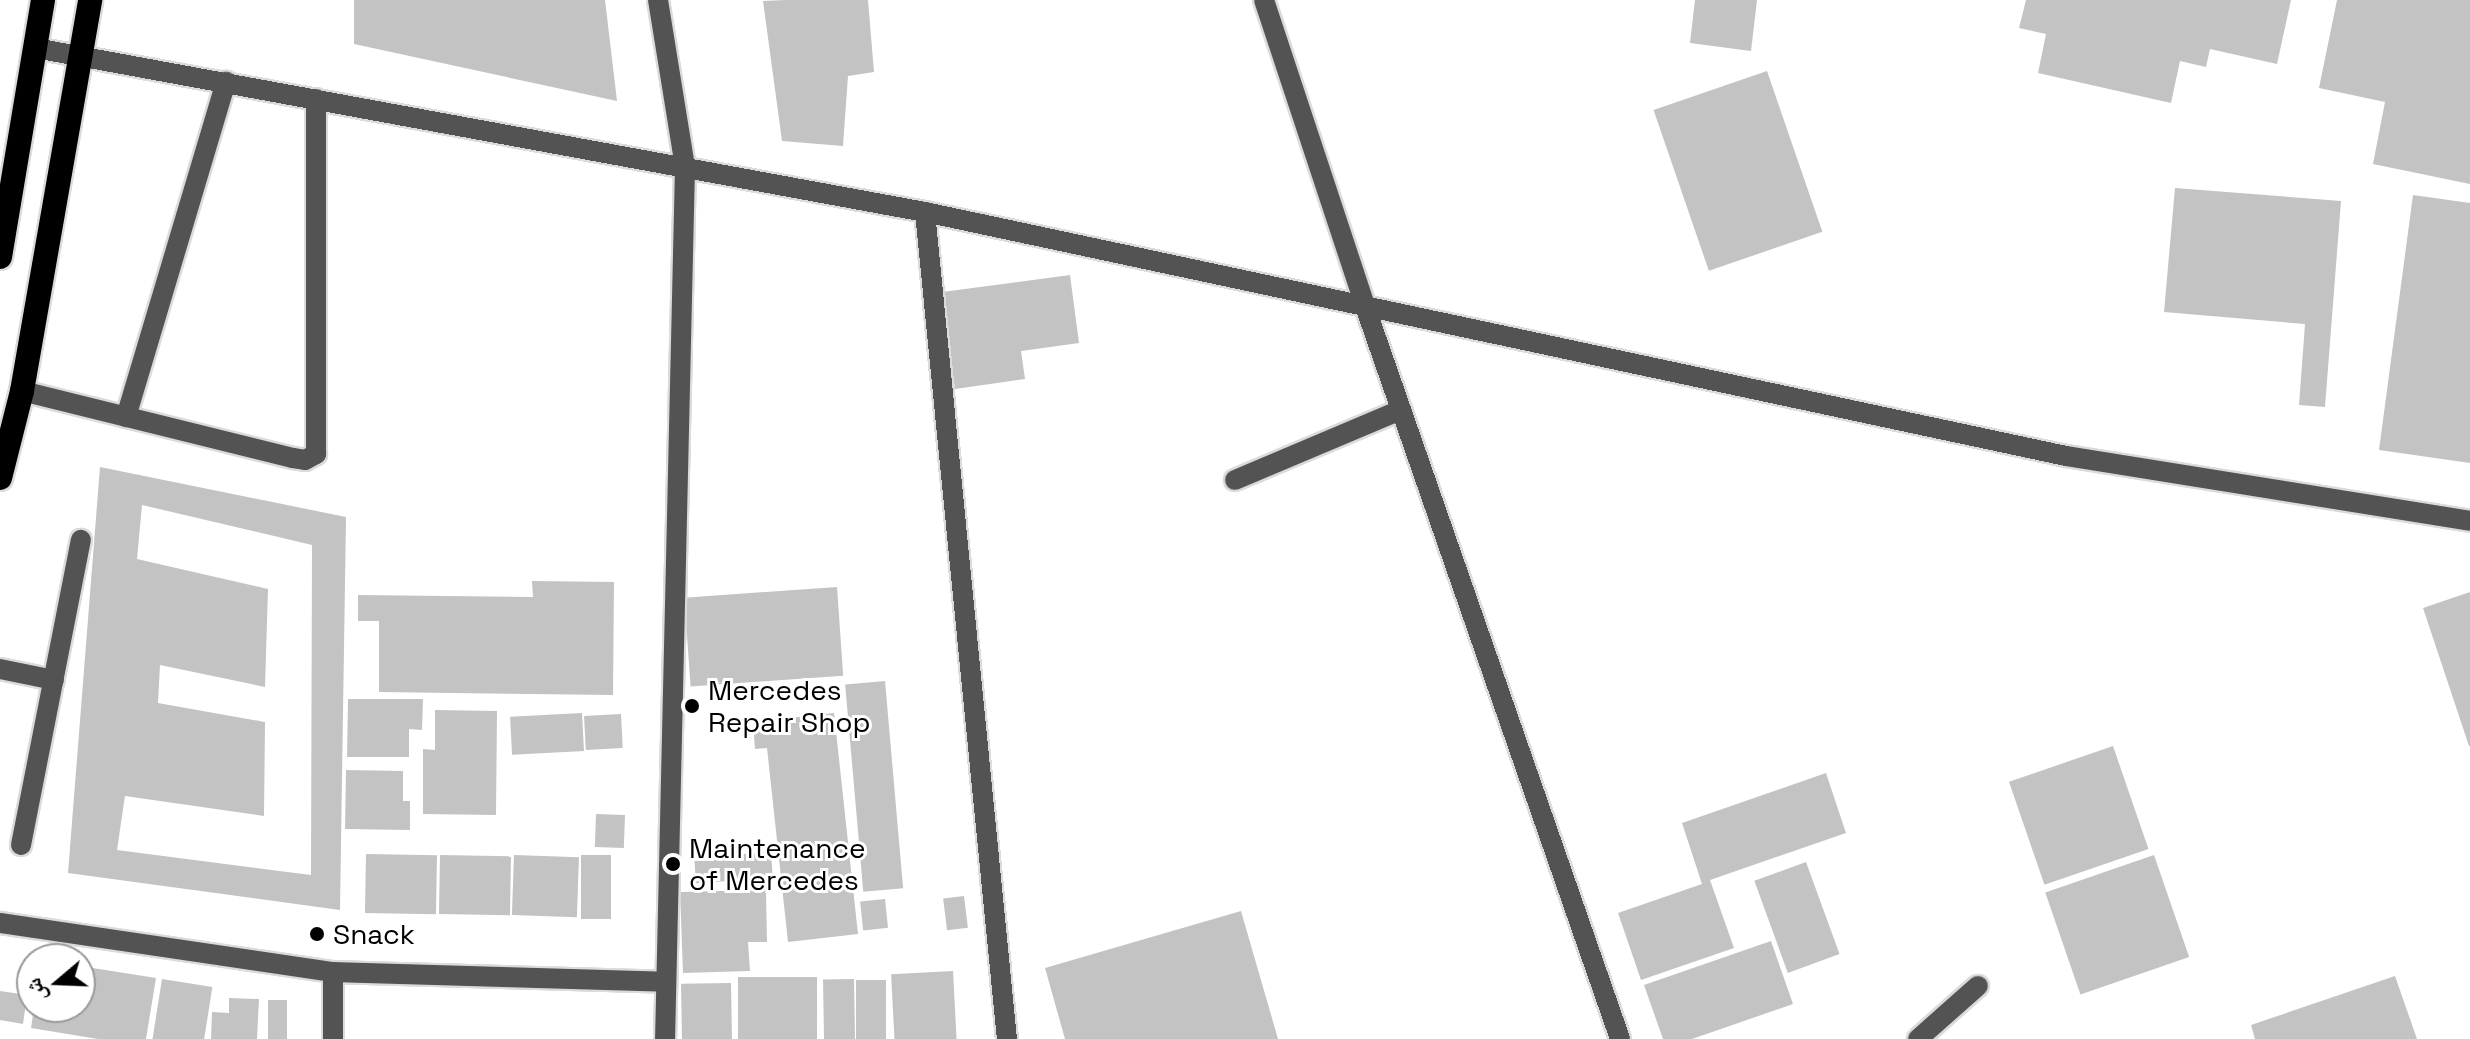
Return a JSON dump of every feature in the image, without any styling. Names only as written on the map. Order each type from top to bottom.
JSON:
[{"type":"highway","points":[[0,257],[43,0]]},
{"type":"highway","points":[[0,478],[22,391],[90,0]]},
{"type":"street","points":[[658,0],[685,167],[665,1039]]},
{"type":"street","points":[[1264,0],[1366,309],[1620,1039]]},
{"type":"street","points":[[35,48],[925,212],[1366,309],[2066,456],[2470,521]]},
{"type":"street","points":[[126,417],[226,82]]},
{"type":"street","points":[[22,391],[293,458],[305,460],[316,454],[316,99]]},
{"type":"street","points":[[925,212],[1007,1039]]},
{"type":"street","points":[[1235,480],[1401,410]]},
{"type":"street","points":[[21,845],[81,540]]},
{"type":"street","points":[[0,669],[54,680]]},
{"type":"street","points":[[0,923],[333,972],[664,982]]},
{"type":"street","points":[[333,972],[333,1039]]},
{"type":"street","points":[[1918,1039],[1978,986]]},
{"type":"building","points":[[354,0],[605,0],[617,101],[354,44]]},
{"type":"building","points":[[868,0],[874,72],[848,76],[843,146],[782,141],[763,1]]},
{"type":"building","points":[[1695,0],[1757,0],[1751,51],[1690,43]]},
{"type":"building","points":[[2026,0],[2291,0],[2277,64],[2210,49],[2206,67],[2180,61],[2171,103],[2038,73],[2046,34],[2019,28]]},
{"type":"building","points":[[2337,0],[2470,0],[2470,184],[2373,164],[2385,102],[2319,88]]},
{"type":"building","points":[[1767,71],[1822,232],[1709,271],[1654,110]]},
{"type":"building","points":[[2175,188],[2341,201],[2325,407],[2299,405],[2305,324],[2164,312]]},
{"type":"building","points":[[2413,195],[2470,203],[2470,463],[2379,450]]},
{"type":"building","points":[[1070,275],[1079,343],[1021,351],[1025,379],[955,389],[942,292]]},
{"type":"building","points":[[100,467],[346,517],[340,910],[68,873]],"holes":[[[142,505],[312,545],[311,875],[117,850],[125,796],[264,816],[265,722],[158,703],[160,665],[265,687],[268,589],[137,559]]]},
{"type":"building","points":[[532,581],[614,582],[613,695],[379,692],[379,621],[358,621],[358,595],[533,597]]},
{"type":"building","points":[[837,587],[843,676],[691,686],[684,598]]},
{"type":"building","points":[[2470,592],[2470,746],[2469,746],[2423,608]]},
{"type":"building","points":[[885,681],[903,888],[863,892],[845,684]]},
{"type":"building","points":[[348,699],[423,699],[422,730],[409,729],[409,757],[347,757]]},
{"type":"building","points":[[435,710],[497,711],[496,815],[423,814],[423,749],[435,750]]},
{"type":"building","points":[[582,713],[584,751],[512,755],[510,717]]},
{"type":"building","points":[[834,713],[858,934],[788,942],[767,748],[755,749],[753,722]]},
{"type":"building","points":[[621,714],[623,748],[586,750],[584,716]]},
{"type":"building","points":[[2113,746],[2148,849],[2044,885],[2009,782]]},
{"type":"building","points":[[346,770],[403,771],[403,801],[410,801],[410,830],[345,829]]},
{"type":"building","points":[[1826,773],[1846,833],[1710,880],[1734,948],[1641,980],[1618,913],[1702,884],[1682,823]]},
{"type":"building","points":[[596,814],[625,815],[624,848],[595,847]]},
{"type":"building","points":[[771,852],[773,878],[696,883],[694,857]]},
{"type":"building","points":[[366,854],[437,855],[436,914],[365,913]]},
{"type":"building","points":[[440,855],[511,856],[510,915],[439,914]]},
{"type":"building","points":[[514,855],[579,857],[577,917],[512,915]]},
{"type":"building","points":[[581,855],[611,855],[611,919],[581,919]]},
{"type":"building","points":[[2154,855],[2189,957],[2080,995],[2045,892]]},
{"type":"building","points":[[1806,862],[1840,954],[1788,973],[1754,881]]},
{"type":"building","points":[[766,890],[767,942],[748,942],[750,971],[683,973],[680,892]]},
{"type":"building","points":[[964,896],[968,928],[947,930],[943,899]]},
{"type":"building","points":[[885,899],[888,928],[863,930],[860,902]]},
{"type":"building","points":[[1241,911],[1278,1039],[1065,1039],[1045,968]]},
{"type":"building","points":[[1771,941],[1793,1004],[1692,1039],[1663,1039],[1644,985]]},
{"type":"building","points":[[96,969],[156,978],[146,1039],[98,1039],[31,1028],[32,1023],[96,1023]]},
{"type":"building","points":[[953,971],[957,1039],[894,1039],[891,974]]},
{"type":"building","points":[[2395,976],[2417,1039],[2255,1039],[2251,1025]]},
{"type":"building","points":[[738,977],[817,977],[817,1039],[738,1039]]},
{"type":"building","points":[[162,979],[212,987],[204,1039],[152,1039]]},
{"type":"building","points":[[854,979],[855,1039],[824,1039],[823,980]]},
{"type":"building","points":[[856,980],[886,980],[886,1039],[856,1039]]},
{"type":"building","points":[[731,983],[732,1039],[682,1039],[681,984]]},
{"type":"building","points":[[0,991],[16,993],[16,1023],[0,1020]]},
{"type":"building","points":[[229,998],[259,999],[257,1039],[211,1039],[212,1012],[229,1013]]},
{"type":"building","points":[[268,1000],[287,1000],[287,1039],[268,1039]]},
{"type":"place","name":"Mercedes Repair Shop","points":[[692,706]]},
{"type":"place","name":"Maintenance of Mercedes","points":[[673,864]]},
{"type":"place","name":"Snack","points":[[317,934]]}]
